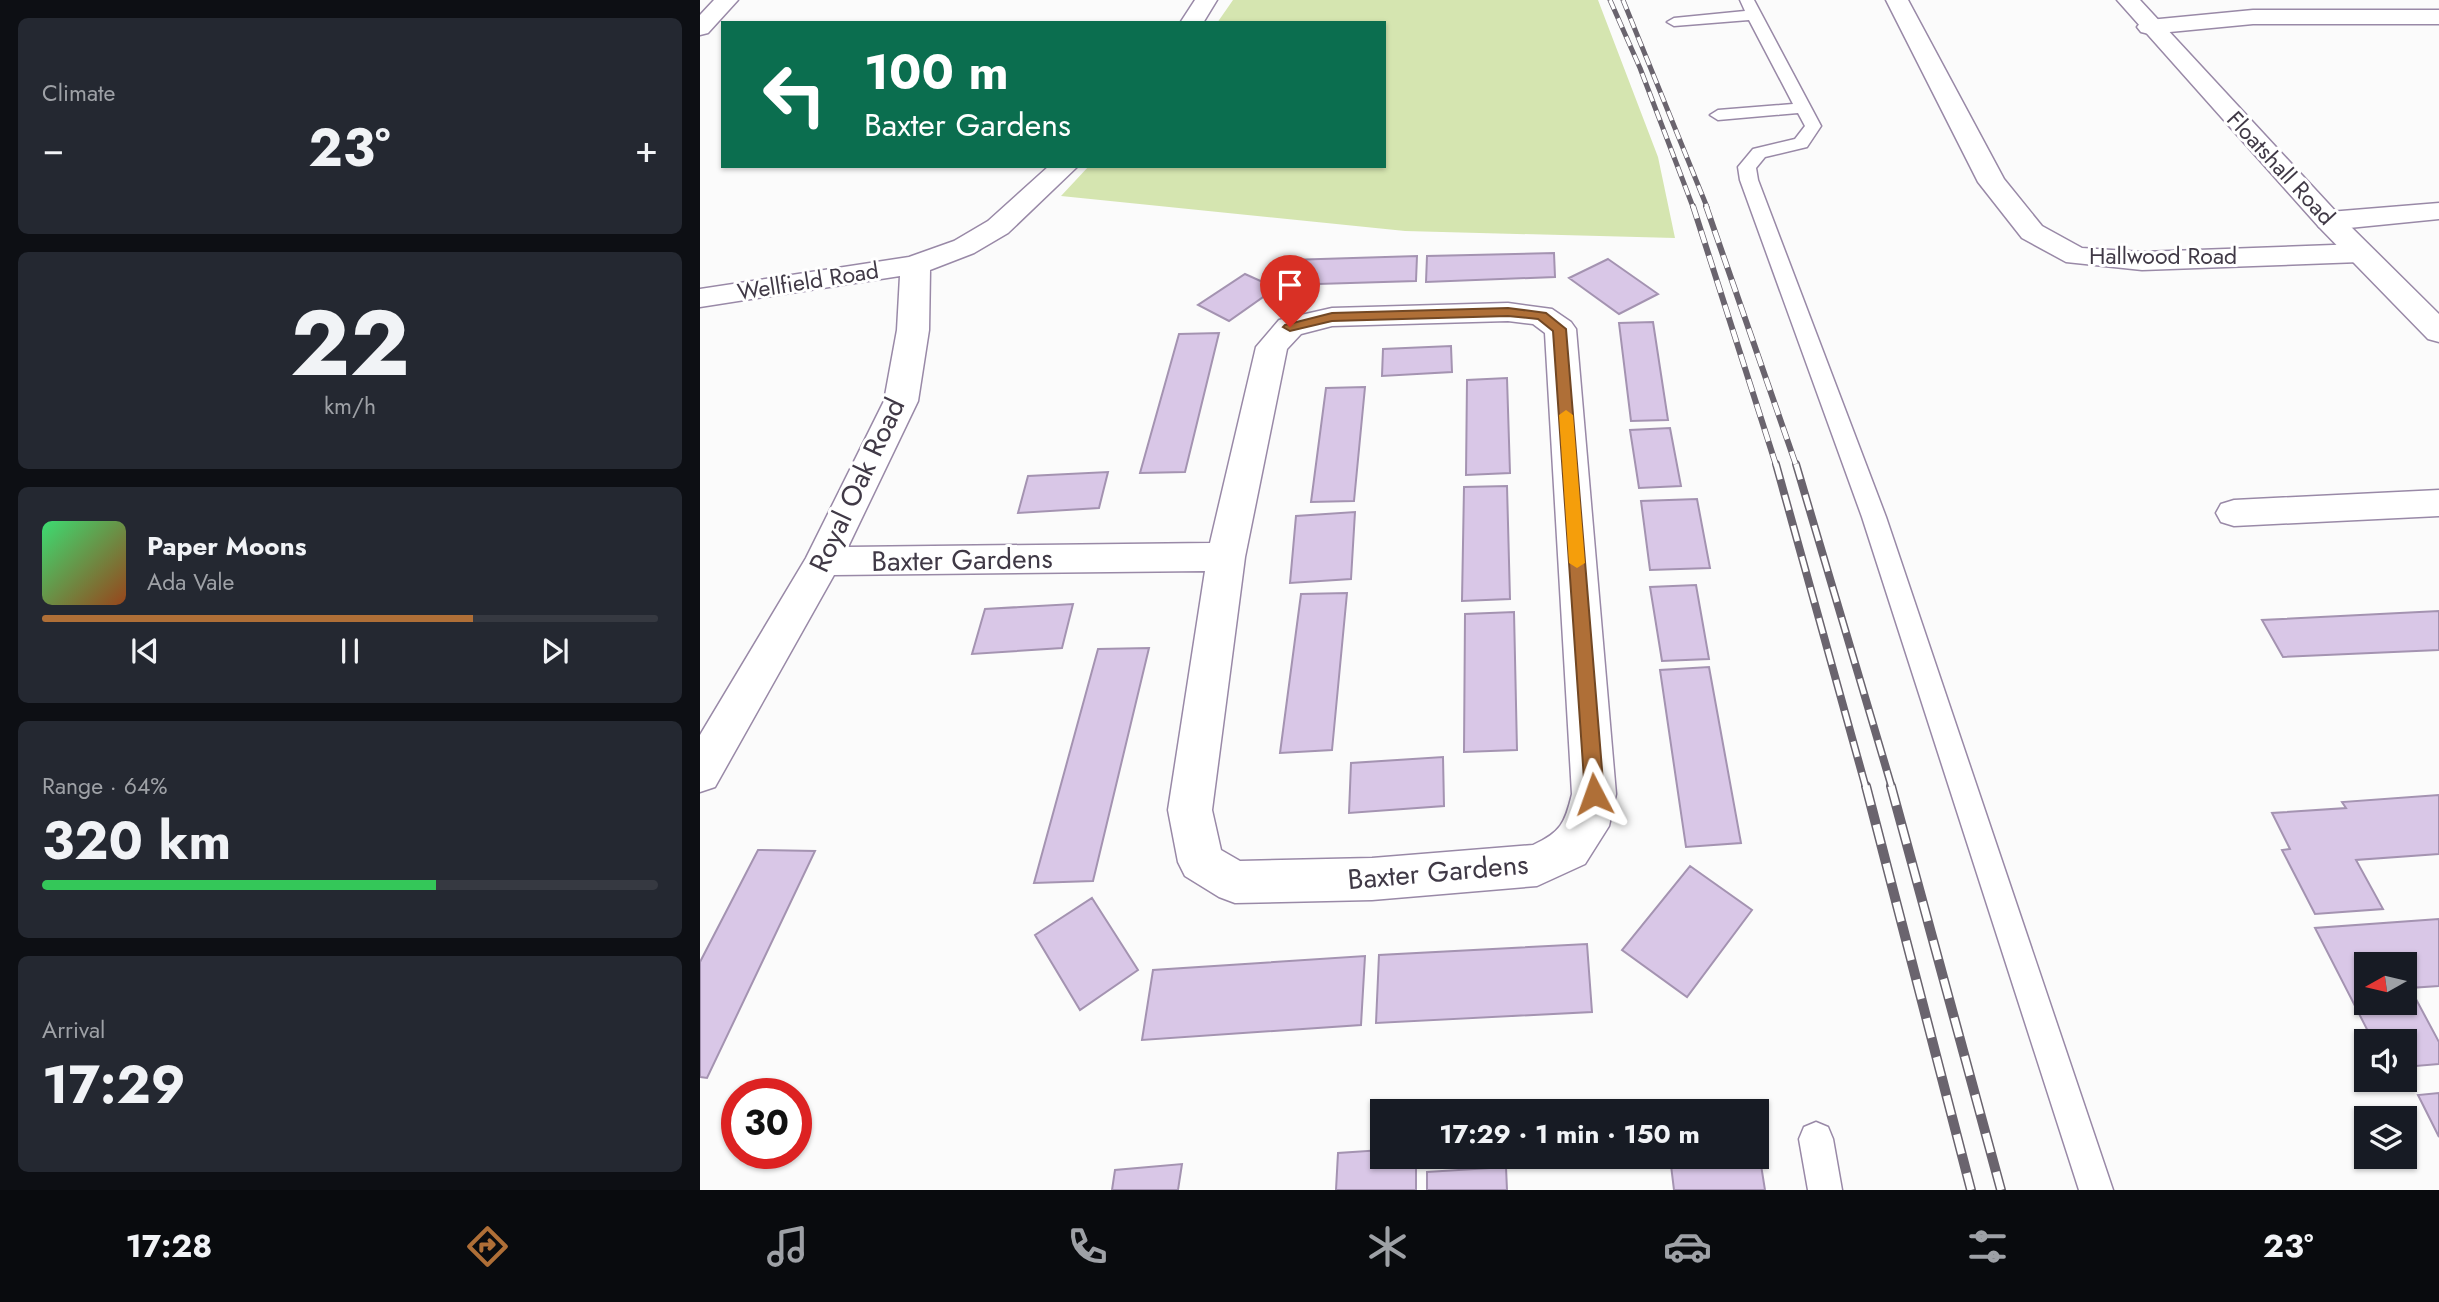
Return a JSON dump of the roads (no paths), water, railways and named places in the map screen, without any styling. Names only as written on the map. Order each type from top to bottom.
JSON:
[{"type":"street","points":[[701,26],[727,0]]},
{"type":"street","points":[[1192,21],[1206,0]]},
{"type":"street","name":"Hallwood Road","points":[[1897,0],[1992,182],[2032,232],[2076,256],[2142,261],[2360,253]]},
{"type":"street","name":"Floatshall Road","points":[[2128,0],[2329,221],[2439,332]]},
{"type":"street","points":[[2150,27],[2253,17],[2439,17]]},
{"type":"street","points":[[915,265],[964,247],[998,227],[1063,168]]},
{"type":"street","points":[[2329,221],[2439,211]]},
{"type":"street","name":"Wellfield Road","points":[[700,298],[915,265]]},
{"type":"street","name":"Royal Oak Road","points":[[700,774],[823,561],[901,401],[913,330],[915,265]]},
{"type":"street","name":"Baxter Gardens","points":[[1508,312],[1541,316],[1560,329],[1594,794],[1587,826],[1569,850],[1537,865],[1372,879],[1236,882],[1201,862],[1190,810],[1226,557],[1272,347],[1290,327],[1332,317],[1508,312]]},
{"type":"street","points":[[2234,513],[2439,503]]},
{"type":"street","name":"Baxter Gardens","points":[[823,561],[1226,557]]},
{"type":"lane","points":[[1674,22],[1751,8],[1813,126],[1801,143],[1759,153],[1747,167],[1749,180],[1874,517],[2096,1190]]},
{"type":"lane","points":[[1718,115],[1804,108]]},
{"type":"lane","points":[[1816,1139],[1825,1190]]},
{"type":"railway","points":[[1610,0],[1640,68],[1693,207]]},
{"type":"railway","points":[[1623,0],[1707,207]]},
{"type":"railway","points":[[1693,206],[1776,465]]},
{"type":"railway","points":[[1706,206],[1796,465]]},
{"type":"railway","points":[[1776,464],[1866,788]]},
{"type":"railway","points":[[1796,464],[1892,788]]},
{"type":"railway","points":[[1866,786],[1971,1190]]},
{"type":"railway","points":[[1891,786],[2001,1190]]}]
